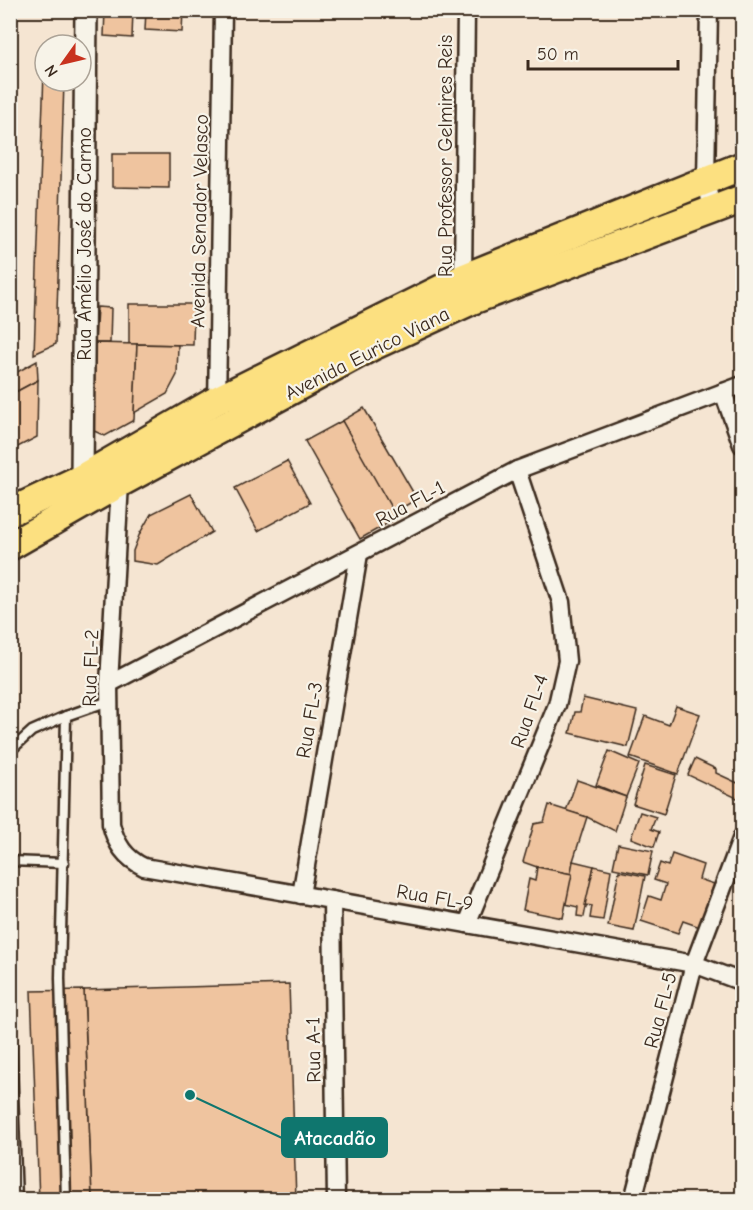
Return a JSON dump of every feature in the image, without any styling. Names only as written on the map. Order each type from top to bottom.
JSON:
[{"type":"main road","name":"Avenida Eurico Viana","points":[[10,512],[82,478],[217,400],[706,180],[742,166]]},
{"type":"main road","name":"Avenida Eurico Viana","points":[[10,546],[120,483],[373,346],[468,289],[742,199]]},
{"type":"street","name":"Rua Amélio José do Carmo","points":[[82,478],[86,10]]},
{"type":"street","name":"Avenida Senador Velasco","points":[[215,432],[223,10]]},
{"type":"street","name":"Rua Professor Gelmires Reis","points":[[466,10],[468,289]]},
{"type":"street","points":[[709,10],[706,180],[712,210]]},
{"type":"street","name":"Rua FL-1","points":[[109,692],[517,470],[742,385]]},
{"type":"street","points":[[723,392],[742,445]]},
{"type":"street","name":"Rua FL-4","points":[[467,924],[557,705],[567,661],[561,602],[517,470]]},
{"type":"street","name":"Rua FL-2","points":[[120,483],[109,692],[111,824],[115,839],[123,852]]},
{"type":"street","name":"Rua FL-3","points":[[301,894],[359,554]]},
{"type":"street","name":"Rua FL-5","points":[[633,1200],[694,964],[742,837]]},
{"type":"street","name":"Rua FL-9","points":[[123,852],[132,862],[144,867],[694,964],[742,982]]},
{"type":"street","name":"Rua A-1","points":[[332,900],[336,1200]]},
{"type":"lane","points":[[10,751],[32,731],[66,716],[109,692]]},
{"type":"lane","points":[[66,716],[60,978],[66,1200]]},
{"type":"lane","points":[[10,861],[64,862]]},
{"type":"lane","points":[[10,1011],[17,1200]]},
{"type":"building","points":[[105,10],[133,10],[132,38],[104,36]]},
{"type":"building","points":[[146,10],[183,10],[182,32],[145,30]]},
{"type":"building","points":[[43,93],[64,93],[56,344],[34,354]]},
{"type":"building","points":[[112,154],[169,154],[169,188],[112,187]]},
{"type":"building","points":[[129,304],[194,304],[193,345],[129,344]]},
{"type":"building","points":[[97,307],[111,308],[110,343],[95,343]]},
{"type":"building","points":[[95,343],[137,344],[134,420],[105,436],[92,430]]},
{"type":"building","points":[[137,344],[178,345],[177,375],[167,394],[134,413]]},
{"type":"building","points":[[37,361],[38,380],[10,395],[10,376]]},
{"type":"building","points":[[38,380],[37,437],[10,451],[10,395]]},
{"type":"building","points":[[364,408],[417,499],[393,513],[342,421]]},
{"type":"building","points":[[342,421],[397,518],[360,539],[305,441]]},
{"type":"building","points":[[287,461],[310,503],[258,531],[235,488]]},
{"type":"building","points":[[191,494],[212,532],[158,565],[133,561],[133,551],[151,514]]},
{"type":"building","points":[[583,698],[637,711],[628,747],[570,733],[575,712],[580,712]]},
{"type":"building","points":[[676,706],[700,714],[678,774],[630,757],[645,716],[669,725]]},
{"type":"building","points":[[609,751],[639,764],[626,797],[596,785]]},
{"type":"building","points":[[695,759],[716,769],[716,773],[742,785],[739,799],[688,775]]},
{"type":"building","points":[[645,765],[676,775],[664,814],[633,804]]},
{"type":"building","points":[[577,780],[626,797],[615,831],[587,817],[566,811]]},
{"type":"building","points":[[549,805],[587,817],[573,861],[572,874],[523,862],[534,824],[544,822]]},
{"type":"building","points":[[640,812],[656,817],[651,829],[659,832],[654,847],[631,838]]},
{"type":"building","points":[[618,844],[653,851],[648,875],[613,868]]},
{"type":"building","points":[[672,854],[703,865],[699,879],[714,884],[700,927],[683,921],[678,933],[641,921],[649,896],[661,900],[666,884],[654,880],[660,863],[668,866]]},
{"type":"building","points":[[573,861],[594,866],[584,917],[577,916],[578,907],[565,904]]},
{"type":"building","points":[[594,866],[611,870],[603,920],[590,918],[592,906],[585,905]]},
{"type":"building","points":[[537,867],[572,874],[563,918],[523,910],[529,879],[535,881]]},
{"type":"building","points":[[619,871],[645,876],[634,931],[608,926]]},
{"type":"building","points":[[289,984],[296,1200],[92,1200],[84,990]]},
{"type":"building","points":[[84,990],[92,1200],[39,1200],[31,991]]},
{"type":"place","name":"Atacadão","points":[[190,1095]]}]
